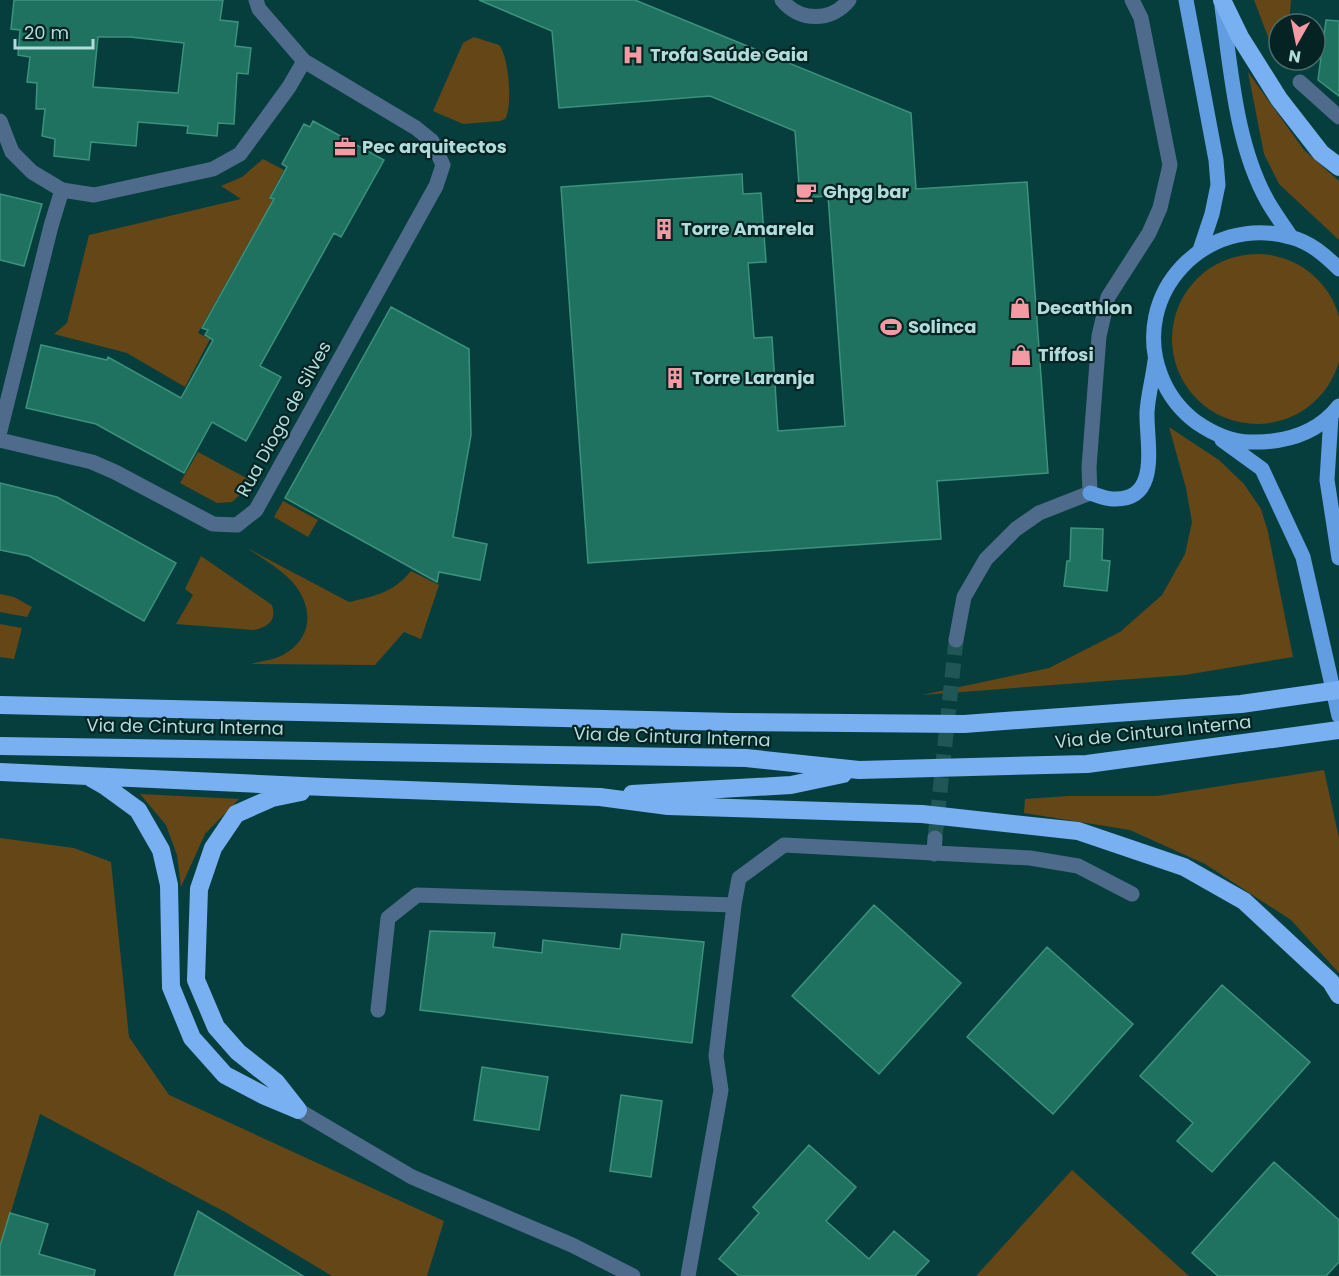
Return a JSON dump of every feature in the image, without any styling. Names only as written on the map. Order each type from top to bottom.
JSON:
[{"type":"highway","points":[[1222,0],[1240,37],[1279,99],[1321,153],[1339,167]]},
{"type":"highway","name":"Via de Cintura Interna","points":[[0,705],[733,722],[964,724],[1241,704],[1339,690]]},
{"type":"highway","name":"Via de Cintura Interna","points":[[0,746],[746,758],[859,770],[1087,764],[1339,730]]},
{"type":"highway","points":[[600,797],[668,790],[791,785],[859,770]]},
{"type":"highway","points":[[0,772],[600,797],[668,806],[922,814],[1078,831],[1184,867],[1244,901],[1331,982],[1339,995]]},
{"type":"highway","points":[[87,776],[138,810],[161,850],[169,885],[171,987],[192,1038],[225,1075],[298,1110]]},
{"type":"highway","points":[[298,1110],[276,1082],[238,1052],[216,1027],[196,980],[199,889],[213,848],[236,814],[272,798],[325,787]]},
{"type":"main road","points":[[1186,0],[1216,160],[1218,185],[1212,214],[1200,250]]},
{"type":"main road","points":[[1222,0],[1239,120],[1250,158],[1268,201],[1291,237]]},
{"type":"main road","points":[[1090,493],[1113,499],[1133,496],[1144,484],[1150,463],[1147,413],[1155,361],[1153,330],[1160,299],[1176,271],[1200,250],[1228,237],[1259,232],[1291,237],[1319,250],[1339,269]]},
{"type":"main road","points":[[1155,361],[1167,390],[1186,415],[1262,469],[1303,557],[1339,716]]},
{"type":"main road","points":[[1213,433],[1243,442],[1275,443],[1305,433],[1335,411]]},
{"type":"main road","points":[[1335,411],[1327,480],[1339,558]]},
{"type":"street","points":[[0,121],[12,152],[32,172],[62,190],[94,195],[213,169],[240,154],[289,87],[304,61],[259,9],[256,0]]},
{"type":"street","points":[[782,0],[795,12],[820,17],[832,14],[849,0]]},
{"type":"street","points":[[956,640],[964,597],[986,559],[1016,529],[1038,513],[1090,493],[1089,467],[1099,336],[1108,297],[1149,233],[1160,208],[1170,165],[1141,18],[1132,0]]},
{"type":"street","name":"Rua Diogo de Silves","points":[[0,440],[92,462],[116,472],[213,524],[237,525],[256,510],[432,193],[443,165],[432,141],[416,128],[304,61]]},
{"type":"street","points":[[1300,82],[1339,117]]},
{"type":"street","points":[[0,431],[62,190]]},
{"type":"street","points":[[934,854],[935,838]]},
{"type":"street","points":[[688,1276],[721,1090],[716,1056],[739,878],[784,845],[1030,858],[1078,866],[1132,894]]},
{"type":"street","points":[[378,1010],[388,918],[417,895],[734,905]]},
{"type":"street","points":[[298,1110],[412,1177],[572,1245],[633,1276]]},
{"type":"shaded area","points":[[1254,0],[1291,0],[1290,12],[1267,12],[1267,34]]},
{"type":"shaded area","points":[[474,37],[499,45],[505,60],[509,82],[509,104],[505,119],[500,121],[463,124],[433,111],[463,43]]},
{"type":"shaded area","points":[[1248,72],[1304,150],[1339,181],[1339,240],[1279,184],[1264,154]]},
{"type":"shaded area","points":[[263,159],[284,170],[269,198],[275,201],[257,228],[198,333],[210,339],[185,387],[127,353],[54,334],[67,323],[89,235],[241,199],[221,186],[242,177]]},
{"type":"shaded area","points":[[1257,254],[1289,261],[1317,279],[1335,307],[1342,339],[1335,371],[1317,399],[1289,417],[1257,424],[1225,417],[1197,399],[1179,371],[1172,339],[1179,307],[1197,279],[1225,261]]},
{"type":"shaded area","points":[[1169,427],[1219,460],[1244,484],[1261,509],[1268,532],[1293,657],[1185,675],[922,695],[1049,668],[1120,632],[1162,595],[1185,554],[1192,522],[1186,488]]},
{"type":"shaded area","points":[[198,452],[250,480],[243,492],[232,502],[217,503],[180,483]]},
{"type":"shaded area","points":[[283,501],[318,520],[308,537],[274,517]]},
{"type":"shaded area","points":[[247,548],[349,602],[390,589],[411,571],[439,585],[421,639],[404,632],[375,665],[251,664],[279,657],[293,648],[305,632],[307,614],[301,595],[285,574]]},
{"type":"shaded area","points":[[201,556],[272,605],[273,615],[270,622],[254,630],[176,624],[193,595],[185,589]]},
{"type":"shaded area","points":[[0,594],[14,597],[32,607],[27,617],[0,612]]},
{"type":"shaded area","points":[[0,624],[22,628],[14,659],[0,657]]},
{"type":"shaded area","points":[[1324,770],[1339,838],[1339,973],[1291,920],[1205,864],[1130,830],[1024,813],[1025,799],[1068,796],[1157,796]]},
{"type":"shaded area","points":[[140,794],[239,799],[205,834],[181,887],[177,855],[166,825]]},
{"type":"shaded area","points":[[0,838],[74,848],[111,862],[129,1037],[169,1095],[444,1221],[427,1276],[332,1276],[227,1213],[40,1114],[0,1249]]},
{"type":"shaded area","points":[[1072,1170],[1189,1276],[976,1276]]},
{"type":"building","points":[[14,0],[223,0],[220,20],[238,22],[235,46],[251,48],[248,74],[237,73],[234,124],[218,123],[217,136],[187,133],[188,126],[138,122],[136,146],[91,142],[89,160],[54,156],[55,139],[42,136],[45,109],[36,109],[37,83],[27,82],[30,57],[18,55],[20,30],[11,29]],"holes":[[[98,37],[130,37],[184,43],[178,93],[93,87]]]},
{"type":"building","points":[[479,0],[635,0],[911,113],[916,189],[1027,182],[1048,473],[937,481],[941,539],[588,563],[561,187],[742,174],[743,194],[761,193],[766,262],[748,263],[754,338],[772,337],[778,431],[845,426],[828,196],[800,198],[795,131],[710,96],[559,108],[552,31]]},
{"type":"building","points":[[1327,20],[1339,21],[1339,96],[1318,80],[1319,72],[1327,72]]},
{"type":"building","points":[[313,121],[384,160],[341,237],[334,233],[260,366],[281,377],[246,441],[212,422],[184,473],[96,424],[26,408],[41,345],[107,360],[108,357],[181,398],[213,340],[205,335],[208,330],[202,328],[274,199],[270,198],[287,167],[282,164],[304,124],[310,127]]},
{"type":"building","points":[[0,194],[42,204],[24,266],[0,260]]},
{"type":"building","points":[[391,307],[469,349],[471,435],[453,537],[487,544],[480,580],[439,572],[437,582],[285,498]]},
{"type":"building","points":[[0,483],[57,497],[176,563],[144,621],[29,556],[0,550]]},
{"type":"building","points":[[1071,528],[1103,529],[1102,560],[1110,561],[1107,591],[1064,586],[1067,561],[1070,561]]},
{"type":"building","points":[[874,905],[961,983],[879,1074],[792,996]]},
{"type":"building","points":[[430,931],[495,933],[493,947],[542,953],[543,940],[620,949],[622,934],[704,942],[692,1043],[420,1010]]},
{"type":"building","points":[[1047,947],[1133,1024],[1053,1114],[967,1037]]},
{"type":"building","points":[[1222,985],[1310,1062],[1212,1172],[1177,1141],[1193,1123],[1140,1076]]},
{"type":"building","points":[[482,1067],[548,1077],[539,1130],[474,1120]]},
{"type":"building","points":[[621,1095],[662,1101],[651,1177],[610,1171]]},
{"type":"building","points":[[809,1145],[856,1187],[826,1221],[869,1259],[894,1231],[929,1261],[915,1276],[739,1276],[719,1259],[759,1213],[753,1207]]},
{"type":"building","points":[[1274,1162],[1339,1220],[1339,1262],[1326,1276],[1218,1276],[1192,1253]]},
{"type":"building","points":[[198,1211],[303,1276],[174,1276]]},
{"type":"building","points":[[10,1213],[48,1224],[39,1254],[95,1270],[94,1276],[0,1276],[0,1246]]},
{"type":"tunnel","points":[[935,838],[956,640]]},
{"type":"place","name":"Trofa Saúde Gaia","points":[[633,55]]},
{"type":"place","name":"Pec arquitectos","points":[[345,147]]},
{"type":"place","name":"Ghpg bar","points":[[806,192]]},
{"type":"place","name":"Torre Amarela","points":[[664,229]]},
{"type":"place","name":"Decathlon","points":[[1020,308]]},
{"type":"place","name":"Solinca","points":[[891,327]]},
{"type":"place","name":"Tiffosi","points":[[1021,355]]},
{"type":"place","name":"Torre Laranja","points":[[675,378]]}]
